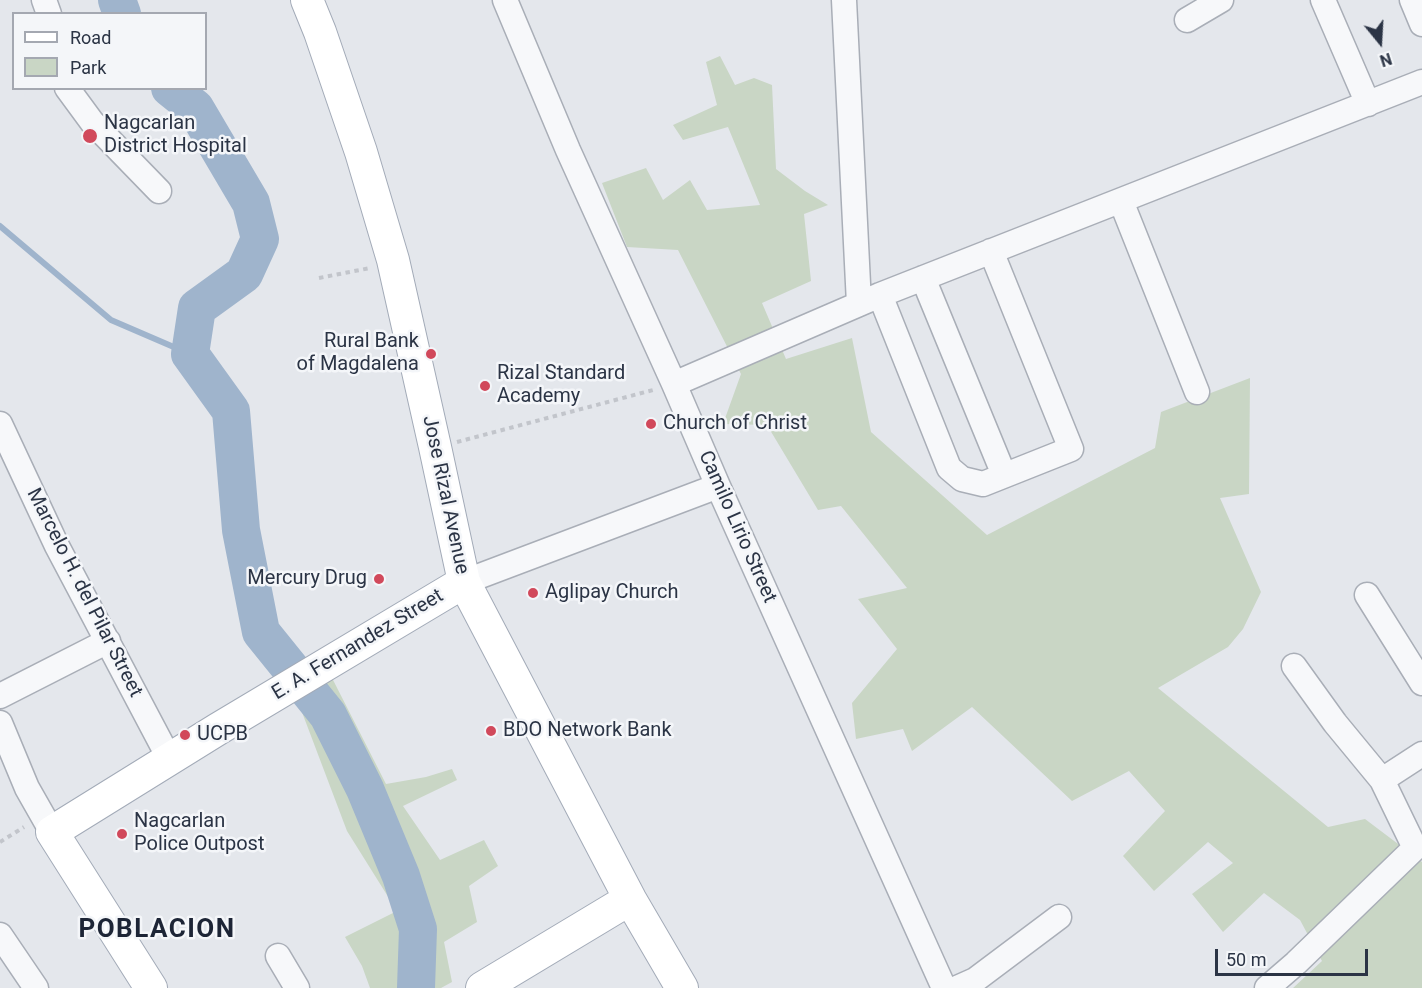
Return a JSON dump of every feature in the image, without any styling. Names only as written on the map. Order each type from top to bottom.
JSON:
[{"type":"main road","name":"Jose Rizal Avenue","points":[[307,0],[361,152],[393,260],[464,582],[630,899],[682,988]]},
{"type":"main road","name":"E. A. Fernandez Street","points":[[47,824],[170,760],[464,582]]},
{"type":"main road","points":[[47,824],[151,988]]},
{"type":"main road","points":[[482,988],[630,899]]},
{"type":"street","name":"Camilo Lirio Street","points":[[505,0],[568,150],[944,988]]},
{"type":"street","points":[[843,0],[870,300],[949,468],[962,479],[983,484],[1071,449],[991,252]]},
{"type":"street","points":[[1187,20],[1221,0]]},
{"type":"street","points":[[1323,0],[1368,104]]},
{"type":"street","points":[[1412,0],[1422,24]]},
{"type":"street","points":[[674,384],[923,278],[1422,82]]},
{"type":"street","points":[[68,90],[92,122],[159,191]]},
{"type":"street","points":[[1121,201],[1197,392]]},
{"type":"street","points":[[923,278],[1004,475]]},
{"type":"street","name":"Marcelo H. del Pilar Street","points":[[0,424],[57,546],[170,760]]},
{"type":"street","name":"E. A. Fernandez Street","points":[[464,582],[718,486]]},
{"type":"street","points":[[1367,596],[1422,683]]},
{"type":"street","points":[[0,696],[108,641]]},
{"type":"street","points":[[1267,988],[1415,848],[1382,780],[1335,723],[1294,666]]},
{"type":"street","points":[[0,723],[27,788],[47,824]]},
{"type":"street","points":[[1382,780],[1422,754]]},
{"type":"street","points":[[957,988],[975,980],[1059,917]]},
{"type":"street","points":[[0,935],[36,988]]},
{"type":"street","points":[[278,956],[297,988]]},
{"type":"path","points":[[319,278],[368,268],[393,260]]},
{"type":"path","points":[[435,447],[674,384]]},
{"type":"path","points":[[0,843],[47,824]]},
{"type":"green space","points":[[720,56],[735,85],[754,78],[772,85],[776,169],[828,205],[804,214],[811,281],[762,303],[786,359],[852,338],[871,432],[987,535],[1155,448],[1161,412],[1250,378],[1249,494],[1220,498],[1261,592],[1243,629],[1228,647],[1158,688],[1328,827],[1365,819],[1422,862],[1422,988],[1293,988],[1322,961],[1300,920],[1264,893],[1223,932],[1192,894],[1233,863],[1208,842],[1154,891],[1123,856],[1165,811],[1129,771],[1072,801],[972,707],[912,751],[903,729],[856,739],[852,703],[897,649],[858,599],[907,588],[841,506],[818,510],[767,425],[723,424],[741,374],[678,250],[627,247],[602,183],[646,168],[663,200],[690,180],[707,210],[760,205],[728,127],[683,140],[673,125],[717,105],[706,62]]},
{"type":"green space","points":[[331,676],[386,784],[426,777],[452,769],[457,780],[403,806],[440,860],[484,840],[498,866],[469,886],[477,922],[444,942],[452,982],[441,988],[370,988],[362,966],[345,937],[397,911],[347,831],[297,699]]},
{"type":"waterway","points":[[117,0],[121,12]]},
{"type":"waterway","points":[[172,90],[195,108],[251,203],[260,239],[244,274],[197,308],[190,354],[231,411],[241,530],[261,632],[328,715],[365,789],[401,876],[418,929],[416,988]]},
{"type":"waterway","points":[[0,226],[111,320],[190,354]]},
{"type":"place","name":"Nagcarlan District Hospital","points":[[90,136]]},
{"type":"place","name":"Rural Bank of Magdalena","points":[[431,354]]},
{"type":"place","name":"Rizal Standard Academy","points":[[485,386]]},
{"type":"place","name":"Church of Christ","points":[[651,424]]},
{"type":"place","name":"Mercury Drug","points":[[379,579]]},
{"type":"place","name":"Aglipay Church","points":[[533,593]]},
{"type":"place","name":"BDO Network Bank","points":[[491,731]]},
{"type":"place","name":"UCPB","points":[[185,735]]},
{"type":"place","name":"Nagcarlan Police Outpost","points":[[122,834]]},
{"type":"district","name":"POBLACION","points":[[157,930]]}]
